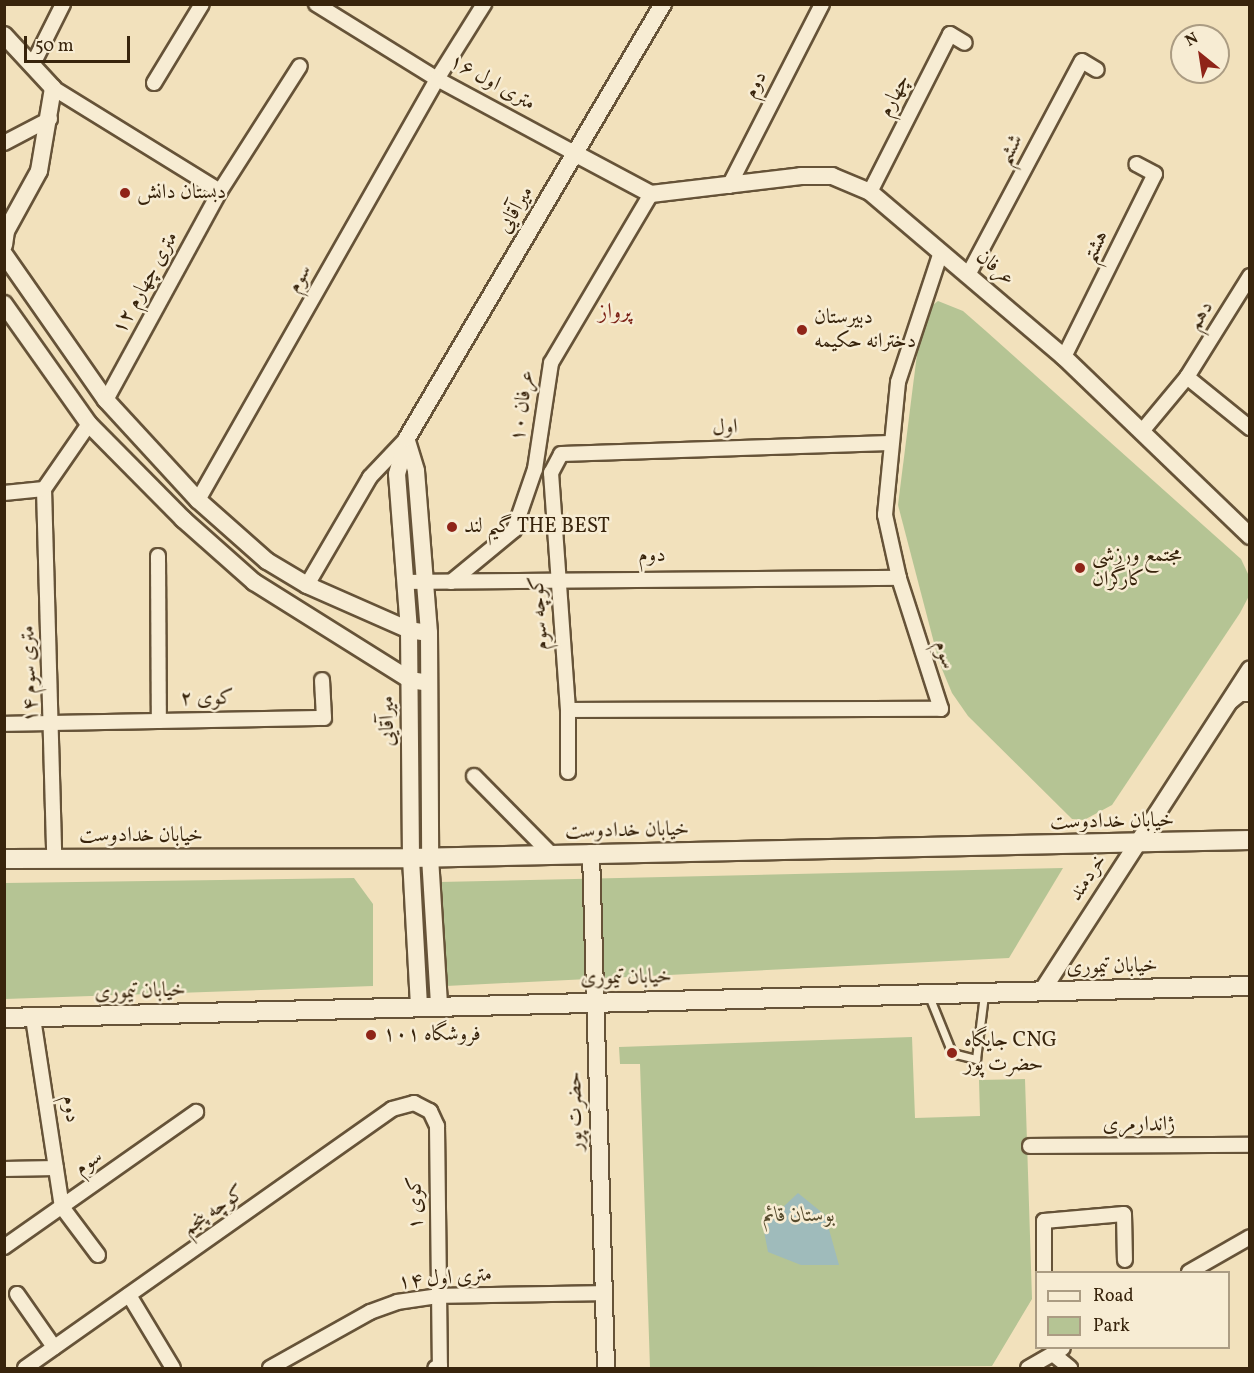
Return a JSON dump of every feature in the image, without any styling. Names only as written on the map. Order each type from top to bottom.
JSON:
[{"type":"main road","name":"خیابان خدادوست","points":[[4,859],[411,858],[1250,840]]},
{"type":"main road","name":"خیابان تیموری","points":[[4,1018],[439,1005],[1250,986]]},
{"type":"street","points":[[33,64],[63,4]]},
{"type":"street","points":[[154,82],[202,4]]},
{"type":"street","name":"۱۶ متری اول","points":[[316,4],[333,9],[437,79],[651,194]]},
{"type":"street","name":"سوم","points":[[198,500],[437,79],[484,4]]},
{"type":"street","name":"میرآقایی","points":[[419,1006],[411,858],[409,630],[398,474],[407,438],[663,4]]},
{"type":"street","name":"دوم","points":[[729,186],[822,4]]},
{"type":"street","name":"چهارم","points":[[870,192],[950,34],[965,43]]},
{"type":"street","points":[[4,35],[53,88],[220,190]]},
{"type":"street","name":"ششم","points":[[968,275],[1082,60],[1098,70]]},
{"type":"street","name":"۱۲ متری چهارم","points":[[106,400],[220,190],[300,66]]},
{"type":"street","points":[[4,245],[6,231],[39,171],[50,119],[53,88]]},
{"type":"street","points":[[4,143],[50,119]]},
{"type":"street","name":"هشتم","points":[[1064,357],[1155,174],[1136,164]]},
{"type":"street","name":"عرفان","points":[[651,194],[801,176],[832,176],[870,192],[1064,357],[1143,430],[1250,536]]},
{"type":"street","name":"عرفان ۱۰","points":[[451,582],[514,530],[535,469],[551,363],[651,194]]},
{"type":"street","name":"سوم","points":[[568,710],[941,709],[899,578],[885,515],[898,382],[941,252]]},
{"type":"street","points":[[4,254],[106,400],[198,500],[267,561],[307,585],[409,630],[429,633]]},
{"type":"street","name":"دهم","points":[[1143,430],[1187,377],[1250,276]]},
{"type":"street","points":[[4,304],[89,424],[183,519],[254,582],[410,680],[429,683]]},
{"type":"street","points":[[1187,377],[1250,428]]},
{"type":"street","points":[[4,493],[44,489],[89,424]]},
{"type":"street","points":[[307,585],[370,477],[407,438]]},
{"type":"street","name":"میرآقایی","points":[[407,438],[416,471],[429,633],[430,857],[439,1005]]},
{"type":"street","name":"اول","points":[[561,454],[891,443]]},
{"type":"street","name":"کوچه سوم","points":[[561,454],[551,473],[568,710],[568,772]]},
{"type":"street","name":"۱۴ متری سوم","points":[[44,489],[53,724],[54,858]]},
{"type":"street","points":[[158,556],[159,721]]},
{"type":"street","name":"دوم","points":[[405,582],[899,578]]},
{"type":"street","name":"خردمند","points":[[1042,991],[1250,669]]},
{"type":"street","name":"کوی ۲","points":[[4,724],[324,717],[322,680]]},
{"type":"street","points":[[1227,704],[1240,694],[1250,694]]},
{"type":"street","points":[[474,776],[552,855]]},
{"type":"street","name":"حضرت پور","points":[[591,853],[606,1368]]},
{"type":"street","name":"دوم","points":[[33,1018],[62,1207]]},
{"type":"street","name":"کوچه پنجم","points":[[25,1368],[392,1109],[414,1103],[430,1111]]},
{"type":"street","name":"کوی ۱","points":[[430,1111],[436,1126],[440,1366],[435,1368]]},
{"type":"street","name":"سوم","points":[[4,1247],[196,1112]]},
{"type":"street","name":"ژاندارمری","points":[[1030,1146],[1250,1145]]},
{"type":"street","points":[[4,1168],[56,1168]]},
{"type":"street","points":[[62,1207],[98,1255]]},
{"type":"street","points":[[1044,1271],[1044,1221],[1124,1215],[1125,1260]]},
{"type":"street","points":[[1191,1271],[1250,1236]]},
{"type":"street","name":"۱۴ متری اول","points":[[270,1368],[370,1312],[397,1302],[438,1296],[604,1293]]},
{"type":"street","points":[[17,1294],[54,1347]]},
{"type":"street","points":[[129,1295],[173,1368]]},
{"type":"street","points":[[1028,1368],[1050,1352],[1070,1368]]},
{"type":"lane","points":[[928,993],[952,1053],[976,1059],[984,992]]},
{"type":"green space","name":"مجتمع ورزشی کارگران","points":[[938,301],[963,311],[987,332],[1241,559],[1249,576],[1250,594],[1240,613],[1112,805],[1084,820],[1072,819],[968,716],[952,693],[939,662],[898,505],[919,338],[925,311]]},
{"type":"green space","points":[[1063,868],[1009,958],[446,986],[439,882]]},
{"type":"green space","points":[[354,878],[373,904],[373,986],[5,999],[5,883]]},
{"type":"green space","name":"بوستان قائم","points":[[912,1037],[915,1118],[980,1116],[979,1080],[1025,1079],[1032,1299],[992,1366],[650,1368],[640,1064],[620,1064],[619,1047]]},
{"type":"water","points":[[798,1193],[825,1215],[839,1265],[801,1265],[768,1252],[763,1226]]},
{"type":"place","name":"دبستان دانش","points":[[125,193]]},
{"type":"place","name":"دبیرستان دخترانه حکیمه","points":[[802,330]]},
{"type":"place","name":"گیم لند THE BEST","points":[[452,527]]},
{"type":"place","name":"مجتمع ورزشی کارگران","points":[[1080,568]]},
{"type":"place","name":"فروشگاه ۱۰۱","points":[[371,1035]]},
{"type":"place","name":"جایگاه CNG حضرت پور","points":[[952,1053]]},
{"type":"district","name":"پرواز","points":[[615,313]]}]
